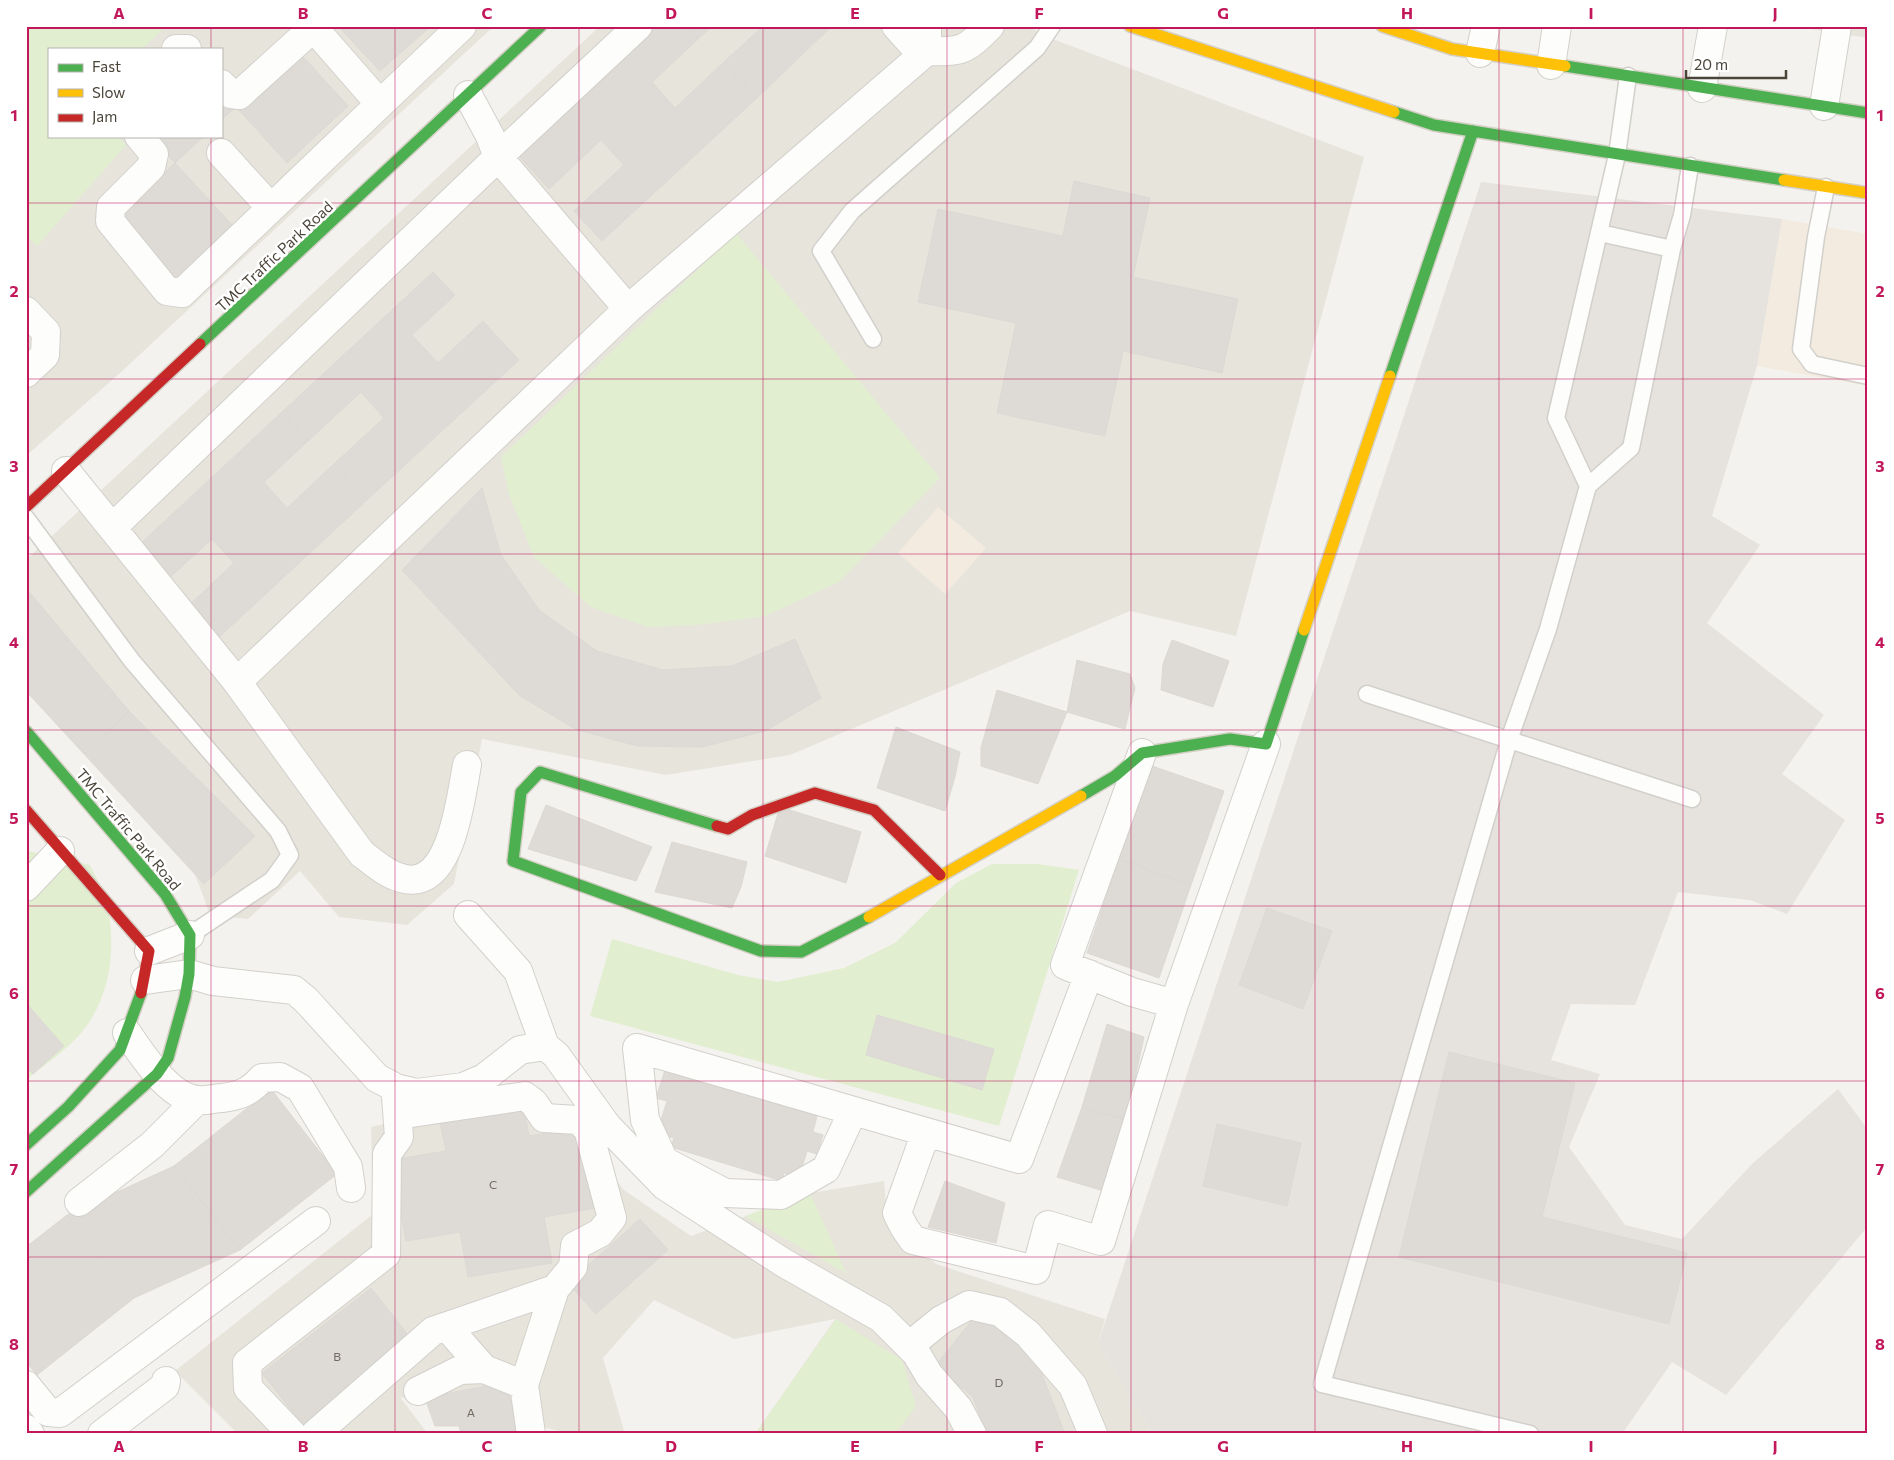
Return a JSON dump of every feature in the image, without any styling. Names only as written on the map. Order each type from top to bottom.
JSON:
[{"type":"street","points":[[141,138],[154,154],[151,167],[111,207],[110,220],[167,291],[182,293],[462,26]]},
{"type":"street","name":"TMC Traffic Park Road","points":[[26,507],[541,26]]},
{"type":"street","points":[[113,527],[498,157],[638,26]]},
{"type":"street","points":[[896,26],[925,44],[956,52],[971,44],[990,26]]},
{"type":"street","points":[[1130,26],[1434,125],[1868,194]]},
{"type":"street","points":[[1382,26],[1452,49],[1551,66],[1868,113]]},
{"type":"street","points":[[1480,53],[1486,26]]},
{"type":"street","points":[[1551,66],[1557,26]]},
{"type":"street","points":[[1702,88],[1714,26]]},
{"type":"street","points":[[1824,106],[1837,26]]},
{"type":"street","points":[[222,85],[231,94],[239,95],[312,27],[380,104]]},
{"type":"street","points":[[236,682],[628,309],[925,44]]},
{"type":"street","points":[[468,95],[490,136],[498,157],[628,309]]},
{"type":"street","points":[[926,1132],[898,1213],[904,1227],[913,1240],[1036,1270],[1048,1225],[1101,1241],[1174,1004],[1266,744],[1473,131]]},
{"type":"street","points":[[221,153],[271,208]]},
{"type":"street","points":[[26,311],[46,332],[45,355],[26,372]]},
{"type":"street","points":[[66,470],[236,682],[362,854],[388,872],[406,880],[426,876],[443,859],[454,829],[467,765]]},
{"type":"street","name":"TMC Traffic Park Road","points":[[26,730],[165,894],[190,935]]},
{"type":"street","points":[[940,875],[874,810],[815,793],[752,815],[728,829],[540,772],[521,792],[513,861],[761,951],[801,952],[880,911],[940,875],[1023,831],[1115,776],[1142,753],[1230,739],[1266,744]]},
{"type":"street","points":[[1142,753],[1065,965],[1132,992],[1174,1004]]},
{"type":"street","points":[[26,810],[149,951],[146,980],[120,1050],[68,1107],[26,1144]]},
{"type":"street","points":[[26,887],[60,850]]},
{"type":"street","points":[[468,915],[518,971],[545,1046],[556,1055],[607,1126],[665,1186],[784,1263],[881,1318],[916,1353],[929,1375],[958,1408],[972,1434]]},
{"type":"street","points":[[26,1192],[158,1074],[168,1058],[189,974],[190,935],[149,951]]},
{"type":"street","points":[[146,980],[189,974],[213,981],[294,990],[306,1000],[377,1078],[396,1088],[417,1093],[525,1096],[534,1103],[544,1118],[578,1120],[588,1129],[612,1218],[600,1233],[575,1246],[573,1267],[555,1289],[524,1385],[531,1434]]},
{"type":"street","points":[[853,1111],[826,1168],[781,1195],[725,1192],[664,1161],[645,1120],[637,1048],[926,1132],[1018,1160],[1089,974]]},
{"type":"street","points":[[127,1033],[158,1074],[174,1090],[197,1100],[240,1096],[255,1086],[262,1078],[280,1077],[300,1088],[348,1167],[351,1188]]},
{"type":"street","points":[[398,1115],[469,1095],[484,1078],[520,1050],[545,1046]]},
{"type":"street","points":[[292,1434],[248,1388],[247,1363],[386,1254],[387,1154],[399,1137],[396,1088]]},
{"type":"street","points":[[79,1202],[152,1145],[197,1100]]},
{"type":"street","points":[[26,1384],[48,1412],[60,1413],[316,1221]]},
{"type":"street","points":[[316,1434],[433,1331],[555,1289]]},
{"type":"street","points":[[909,1346],[941,1320],[969,1305],[1000,1312],[1028,1334],[1073,1386],[1093,1434]]},
{"type":"street","points":[[447,1326],[484,1369]]},
{"type":"street","points":[[418,1391],[460,1370],[484,1369],[524,1385]]},
{"type":"street","points":[[102,1434],[165,1386],[166,1381]]},
{"type":"street","points":[[26,1429],[30,1434]]},
{"type":"lane","points":[[873,339],[821,252],[852,211],[1037,48],[1052,26]]},
{"type":"lane","points":[[1588,486],[1556,418],[1617,155],[1628,76]]},
{"type":"lane","points":[[1530,1434],[1322,1384],[1508,740],[1548,629],[1588,486],[1631,448],[1672,249],[1682,215],[1690,166]]},
{"type":"lane","points":[[1826,187],[1816,237],[1801,349],[1812,364],[1868,376]]},
{"type":"lane","points":[[1600,233],[1672,249]]},
{"type":"lane","points":[[26,518],[132,661],[278,831],[290,855],[272,880],[190,935]]},
{"type":"lane","points":[[1367,694],[1692,799]]},
{"type":"shaded area","points":[[26,26],[494,26],[120,373],[26,456]]},
{"type":"shaded area","points":[[600,26],[1028,26],[1045,36],[1364,157],[1236,636],[1130,611],[790,755],[666,775],[482,739],[454,884],[407,925],[339,917],[300,871],[248,919],[210,915],[193,869],[26,682],[26,560]]},
{"type":"shaded area","points":[[1792,26],[1868,26],[1868,38]]},
{"type":"shaded area","points":[[1481,182],[1782,219],[1757,366],[1712,516],[1760,545],[1707,623],[1824,715],[1782,774],[1845,820],[1787,914],[1750,900],[1678,892],[1635,1005],[1571,1004],[1551,1060],[1600,1074],[1569,1147],[1625,1225],[1682,1239],[1753,1163],[1838,1089],[1868,1130],[1868,1226],[1726,1395],[1672,1362],[1622,1434],[1153,1434],[1098,1344]]},
{"type":"shaded area","points":[[1782,219],[1868,234],[1868,386],[1757,366]]},
{"type":"shaded area","points":[[938,507],[986,548],[945,594],[898,553]]},
{"type":"shaded area","points":[[540,1088],[624,1190],[691,1236],[810,1193],[884,1181],[887,1216],[936,1264],[1105,1319],[1098,1344],[1153,1434],[900,1434],[898,1431],[895,1434],[755,1434],[835,1319],[734,1339],[654,1300],[603,1358],[625,1434],[574,1434],[400,1397],[428,1434],[238,1434],[175,1371],[373,1214],[371,1127]]},
{"type":"green space","points":[[26,26],[166,26],[143,48],[48,48],[48,138],[120,138],[126,145],[37,246],[26,235]]},
{"type":"green space","points":[[736,233],[940,478],[839,582],[765,616],[697,625],[648,627],[591,607],[534,557],[509,494],[501,457]]},
{"type":"green space","points":[[26,848],[29,851],[90,865],[106,899],[111,934],[111,952],[105,987],[100,1003],[91,1019],[69,1046],[26,1080]]},
{"type":"green space","points":[[992,864],[1038,864],[1079,870],[999,1126],[590,1016],[612,939],[738,975],[778,982],[844,968],[895,943],[956,883]]},
{"type":"green space","points":[[810,1193],[846,1273],[745,1216]]},
{"type":"green space","points":[[836,1319],[902,1360],[916,1406],[895,1434],[755,1434]]},
{"type":"building","points":[[338,26],[431,26],[380,71]]},
{"type":"building","points":[[654,26],[686,26],[698,39],[652,82],[675,108],[724,62],[757,98],[602,241],[574,211],[624,165],[601,140],[549,189],[517,154]]},
{"type":"building","points":[[686,26],[712,26],[698,39]]},
{"type":"building","points":[[763,26],[832,26],[757,98],[724,62]]},
{"type":"building","points":[[297,50],[348,106],[287,163],[236,107]]},
{"type":"building","points":[[222,92],[236,107],[222,119]]},
{"type":"building","points":[[152,138],[202,138],[175,163]]},
{"type":"building","points":[[175,163],[233,226],[174,280],[116,217]]},
{"type":"building","points":[[1074,181],[1150,198],[1133,277],[1238,299],[1222,373],[1123,351],[1105,436],[997,413],[1016,323],[918,302],[938,209],[1063,236]]},
{"type":"building","points":[[433,272],[455,295],[412,335],[438,363],[483,321],[519,360],[367,500],[334,464],[384,418],[361,392],[308,441],[282,412]]},
{"type":"building","points":[[282,412],[308,441],[264,482],[287,508],[334,464],[367,500],[214,642],[185,609],[234,563],[212,539],[167,580],[139,545]]},
{"type":"building","points":[[482,488],[501,555],[540,611],[597,651],[663,670],[732,666],[795,639],[821,698],[765,731],[702,747],[637,746],[575,729],[519,695],[402,570]]},
{"type":"building","points":[[26,588],[129,711],[84,754],[26,691]]},
{"type":"building","points":[[1172,640],[1229,661],[1213,707],[1161,690],[1163,664]]},
{"type":"building","points":[[1077,660],[1130,674],[1135,688],[1125,729],[1067,712]]},
{"type":"building","points":[[997,690],[1067,712],[1038,784],[981,766],[981,748]]},
{"type":"building","points":[[129,711],[255,836],[204,884],[84,754]]},
{"type":"building","points":[[896,727],[960,752],[945,811],[877,788]]},
{"type":"building","points":[[1152,766],[1224,791],[1191,885],[1119,859]]},
{"type":"building","points":[[546,805],[652,847],[636,881],[528,849]]},
{"type":"building","points":[[780,807],[861,832],[846,883],[765,856]]},
{"type":"building","points":[[672,842],[747,862],[741,887],[732,908],[655,892]]},
{"type":"building","points":[[1119,859],[1191,885],[1159,978],[1087,953]]},
{"type":"building","points":[[1267,908],[1332,931],[1303,1009],[1239,985]]},
{"type":"building","points":[[26,1003],[64,1046],[33,1074],[26,1067]]},
{"type":"building","points":[[877,1015],[994,1049],[982,1090],[866,1055]]},
{"type":"building","points":[[1107,1024],[1144,1037],[1126,1120],[1082,1107]]},
{"type":"building","points":[[1449,1052],[1575,1083],[1542,1217],[1687,1253],[1669,1324],[1399,1257]]},
{"type":"building","points":[[665,1070],[817,1116],[813,1132],[823,1135],[817,1154],[807,1151],[799,1178],[784,1173],[782,1181],[671,1147],[674,1138],[657,1133],[667,1101],[656,1098]]},
{"type":"building","points":[[271,1089],[337,1174],[240,1250],[174,1166]]},
{"type":"building","points":[[523,1103],[529,1136],[581,1128],[595,1208],[544,1217],[552,1263],[468,1277],[460,1232],[406,1241],[391,1160],[446,1151],[439,1117]]},
{"type":"building","points":[[1082,1107],[1126,1120],[1107,1192],[1057,1177]]},
{"type":"building","points":[[1217,1124],[1301,1143],[1287,1206],[1203,1186]]},
{"type":"building","points":[[174,1166],[240,1250],[134,1298],[67,1215]]},
{"type":"building","points":[[945,1181],[1005,1203],[996,1243],[928,1227]]},
{"type":"building","points":[[67,1215],[134,1298],[37,1375],[26,1362],[26,1247]]},
{"type":"building","points":[[640,1219],[668,1250],[596,1314],[568,1283]]},
{"type":"building","points":[[371,1288],[412,1340],[303,1425],[262,1373]]},
{"type":"building","points":[[978,1313],[1035,1356],[1065,1434],[987,1434],[973,1397],[935,1366]]},
{"type":"building","points":[[506,1382],[518,1434],[461,1434],[459,1426],[435,1426],[425,1398]]},
{"type":"traffic: fast","points":[[200,344],[541,26]]},
{"type":"traffic: fast","points":[[1565,66],[1868,113]]},
{"type":"traffic: fast","points":[[1394,112],[1434,125],[1784,180]]},
{"type":"traffic: fast","points":[[1390,376],[1473,131]]},
{"type":"traffic: fast","points":[[1081,796],[1115,776],[1142,753],[1230,739],[1266,744],[1304,630]]},
{"type":"traffic: fast","points":[[26,731],[165,894],[190,935],[189,974],[185,997],[168,1058],[157,1074],[26,1192]]},
{"type":"traffic: fast","points":[[717,826],[540,772],[521,792],[513,861],[761,951],[801,952],[869,917]]},
{"type":"traffic: fast","points":[[26,1145],[68,1107],[120,1050],[141,993]]},
{"type":"traffic: slow","points":[[1130,26],[1394,112]]},
{"type":"traffic: slow","points":[[1382,26],[1452,49],[1565,66]]},
{"type":"traffic: slow","points":[[1784,180],[1868,193]]},
{"type":"traffic: slow","points":[[1304,630],[1390,376]]},
{"type":"traffic: slow","points":[[869,917],[1081,796]]},
{"type":"traffic: jam","points":[[26,507],[200,344]]},
{"type":"traffic: jam","points":[[717,826],[728,829],[752,815],[815,793],[874,810],[940,875]]},
{"type":"traffic: jam","points":[[26,810],[149,951],[141,993]]}]
